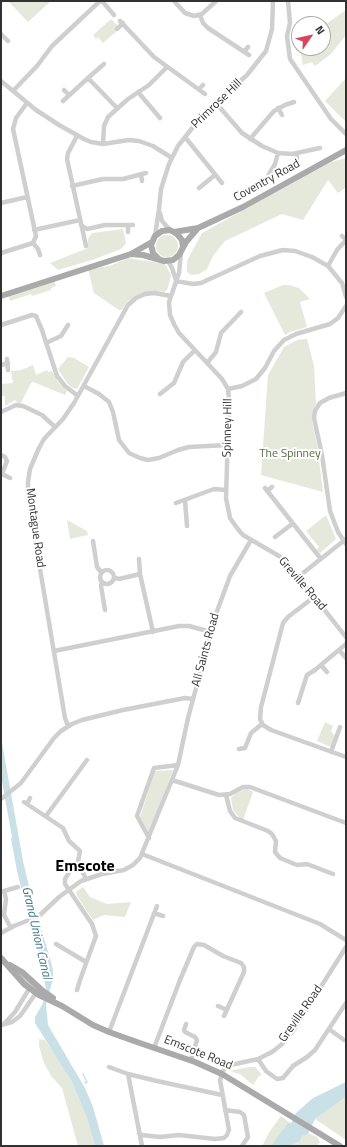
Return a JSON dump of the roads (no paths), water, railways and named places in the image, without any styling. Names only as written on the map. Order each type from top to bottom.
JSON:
[{"type":"main road","name":"Coventry Road","points":[[1,296],[131,254],[162,231],[198,228],[242,207],[346,150]]},
{"type":"main road","name":"Coventry Road","points":[[131,254],[168,261],[175,259],[192,234],[198,228]]},
{"type":"main road","points":[[172,231],[182,240],[182,250]]},
{"type":"main road","points":[[153,239],[153,253],[160,260]]},
{"type":"main road","name":"Emscote Road","points":[[1,958],[17,977],[33,990],[52,998],[93,1025],[109,1032],[191,1060],[222,1074],[338,1145]]},
{"type":"main road","name":"Emscote Road","points":[[6,963],[15,968],[44,994]]},
{"type":"street","points":[[13,91],[37,66],[52,46],[101,1],[114,15]]},
{"type":"street","points":[[174,1],[187,14],[192,16],[200,15],[216,1]]},
{"type":"street","name":"Primrose Hill","points":[[153,239],[163,180],[178,146],[202,117],[247,75],[266,51],[272,29],[273,1]]},
{"type":"street","points":[[288,1],[290,23],[287,36],[290,59],[331,119],[346,134]]},
{"type":"street","points":[[200,15],[206,26],[248,55]]},
{"type":"street","points":[[117,29],[122,22],[149,53],[205,94]]},
{"type":"street","points":[[2,36],[8,41]]},
{"type":"street","points":[[244,52],[248,47]]},
{"type":"street","points":[[63,101],[104,64]]},
{"type":"street","points":[[103,144],[103,130],[108,117],[117,108],[154,81],[167,67]]},
{"type":"street","points":[[88,78],[117,108]]},
{"type":"street","points":[[1,81],[27,103],[77,136],[91,142],[103,144],[128,140],[138,141],[153,146],[172,158]]},
{"type":"street","points":[[199,89],[203,85]]},
{"type":"street","points":[[64,90],[69,96]]},
{"type":"street","points":[[138,92],[160,118]]},
{"type":"street","points":[[250,139],[278,108],[294,102]]},
{"type":"street","points":[[1,253],[33,243],[36,237],[13,129],[16,118],[27,103]]},
{"type":"street","points":[[216,103],[239,129],[250,139],[262,146],[278,152],[296,154],[320,148]]},
{"type":"street","points":[[278,108],[282,115]]},
{"type":"street","points":[[77,136],[67,155],[72,186],[86,246]]},
{"type":"street","points":[[184,137],[222,183]]},
{"type":"street","points":[[268,176],[273,168],[278,152]]},
{"type":"street","points":[[296,154],[297,160]]},
{"type":"street","points":[[273,168],[279,171]]},
{"type":"street","points":[[72,186],[103,179],[123,179],[146,172]]},
{"type":"street","points":[[140,174],[142,181]]},
{"type":"street","points":[[199,188],[215,175]]},
{"type":"street","points":[[1,203],[27,197]]},
{"type":"street","points":[[159,209],[161,219],[172,231]]},
{"type":"street","points":[[34,230],[81,222]]},
{"type":"street","points":[[81,222],[88,229],[105,225],[133,225]]},
{"type":"street","points":[[128,225],[128,232]]},
{"type":"street","points":[[328,266],[337,250],[346,240],[342,236]]},
{"type":"street","points":[[33,243],[38,249],[40,255]]},
{"type":"street","name":"Spinney Hill","points":[[182,250],[179,273],[170,296],[170,311],[174,324],[179,333],[224,382],[228,389],[227,507],[230,518],[240,532],[251,540]]},
{"type":"street","points":[[168,261],[176,281],[190,284],[201,283],[260,256],[283,250],[295,251],[306,254],[328,266],[342,283],[346,297]]},
{"type":"street","name":"Montague Road","points":[[68,726],[65,718],[28,491],[30,469],[44,439],[68,413],[121,317],[131,302],[136,298],[154,293],[170,296]]},
{"type":"street","points":[[228,389],[245,385],[256,379],[265,368],[276,348],[284,340],[296,334],[330,324],[338,318],[346,306]]},
{"type":"street","points":[[207,363],[216,352],[221,334],[241,312]]},
{"type":"street","points":[[1,325],[34,315],[38,320],[57,376],[65,386],[78,396]]},
{"type":"street","points":[[46,343],[61,336],[68,325]]},
{"type":"street","points":[[160,394],[174,383],[183,362],[195,350]]},
{"type":"street","points":[[1,365],[8,361],[8,370]]},
{"type":"street","points":[[84,386],[99,394],[109,402],[120,440],[129,452],[140,458],[148,460],[159,458],[189,447],[228,445]]},
{"type":"street","points":[[298,577],[345,541],[335,526],[330,511],[322,455],[314,418],[315,411],[320,403],[346,392]]},
{"type":"street","points":[[1,412],[16,405],[23,406],[42,415],[56,427]]},
{"type":"street","points":[[1,455],[5,457],[7,461],[2,474],[10,478]]},
{"type":"street","points":[[272,487],[266,490],[321,559]]},
{"type":"street","points":[[176,503],[214,489],[226,490]]},
{"type":"street","points":[[185,500],[187,526]]},
{"type":"street","points":[[275,537],[292,524]]},
{"type":"street","name":"Greville Road","points":[[251,540],[279,556],[288,564],[346,637]]},
{"type":"street","name":"All Saints Road","points":[[1,933],[39,916],[68,890],[86,879],[102,874],[120,872],[137,862],[149,838],[178,766],[184,733],[216,614],[230,576],[251,540]]},
{"type":"street","points":[[93,541],[97,567],[101,572]]},
{"type":"street","points":[[139,559],[140,574],[153,632]]},
{"type":"street","points":[[101,572],[104,570],[109,570],[114,578]]},
{"type":"street","points":[[101,572],[99,576],[102,582],[101,586],[105,610]]},
{"type":"street","points":[[114,578],[119,579],[140,574]]},
{"type":"street","points":[[102,582],[111,582],[114,578]]},
{"type":"street","points":[[314,597],[288,617],[283,623],[260,716],[262,724],[271,730],[346,757]]},
{"type":"street","points":[[54,651],[183,626],[211,632]]},
{"type":"street","points":[[298,704],[306,676],[346,644]]},
{"type":"street","points":[[339,650],[346,658]]},
{"type":"street","points":[[321,665],[327,672]]},
{"type":"street","points":[[2,799],[21,783],[54,738],[68,726],[82,720],[102,715],[181,699],[193,699]]},
{"type":"street","points":[[239,749],[245,748],[251,734],[262,724]]},
{"type":"street","points":[[331,752],[340,727]]},
{"type":"street","points":[[46,816],[87,760]]},
{"type":"street","points":[[149,838],[137,816],[154,768],[178,766]]},
{"type":"street","points":[[172,780],[215,795],[226,795],[243,787],[250,788],[346,824]]},
{"type":"street","points":[[226,795],[230,811],[235,818],[272,834],[276,841],[275,852],[280,858],[297,865],[307,864],[333,874]]},
{"type":"street","points":[[30,798],[26,803],[62,826],[69,841],[79,848],[79,865],[86,879]]},
{"type":"street","points":[[142,854],[321,924],[346,940]]},
{"type":"street","points":[[77,990],[86,962],[95,941],[95,931],[92,924],[65,884],[65,880],[70,871],[79,865]]},
{"type":"street","points":[[323,876],[325,871]]},
{"type":"street","points":[[11,928],[4,915],[6,899],[4,891],[18,887]]},
{"type":"street","points":[[109,1032],[157,906]]},
{"type":"street","points":[[154,913],[163,916]]},
{"type":"street","points":[[56,944],[86,962]]},
{"type":"street","points":[[154,1048],[194,947],[197,944],[202,944],[218,954],[244,965],[244,972],[224,1016]]},
{"type":"street","name":"Greville Road","points":[[222,1074],[225,1068],[231,1065],[258,1059],[277,1048],[289,1036],[346,947]]},
{"type":"street","points":[[59,952],[62,948]]},
{"type":"street","points":[[15,968],[33,990]]},
{"type":"street","points":[[2,1025],[12,1022],[20,1016],[33,990]]},
{"type":"street","points":[[2,1025],[33,990]]},
{"type":"street","points":[[258,1059],[266,1072],[276,1078],[282,1079],[293,1066],[313,1053],[346,1003]]},
{"type":"street","points":[[218,1006],[227,1010]]},
{"type":"street","points":[[184,1030],[186,1024]]},
{"type":"street","points":[[178,1031],[184,1030]]},
{"type":"street","points":[[184,1030],[187,1034],[195,1037],[196,1040],[191,1060]]},
{"type":"street","points":[[329,1030],[344,1040]]},
{"type":"street","points":[[109,1067],[128,1074],[222,1095]]},
{"type":"street","points":[[128,1074],[142,1146]]},
{"type":"street","points":[[139,1132],[142,1134],[160,1137],[179,1135],[223,1139],[229,1130],[220,1080],[222,1074]]},
{"type":"street","points":[[225,1110],[240,1112],[244,1115],[248,1137],[242,1146]]},
{"type":"water","name":"Grand Union Canal","points":[[1,737],[23,861],[34,908],[35,921],[41,929],[53,970],[53,979],[46,1004],[48,1025],[85,1088],[93,1107],[104,1146],[95,1146],[87,1118],[72,1082],[35,1023],[35,1017],[47,992],[32,922],[27,912],[17,871],[11,839],[12,837],[1,776]]},
{"type":"water","points":[[346,1082],[346,1097],[315,1119],[308,1134],[302,1136],[300,1141],[290,1146],[271,1146],[288,1123],[291,1123],[296,1113],[313,1098]]},
{"type":"waterway","points":[[83,1074],[87,1082],[85,1083]]},
{"type":"district","name":"Emscote","points":[[85,867]]},
{"type":"park label","name":"The Spinney","points":[[290,454]]}]
